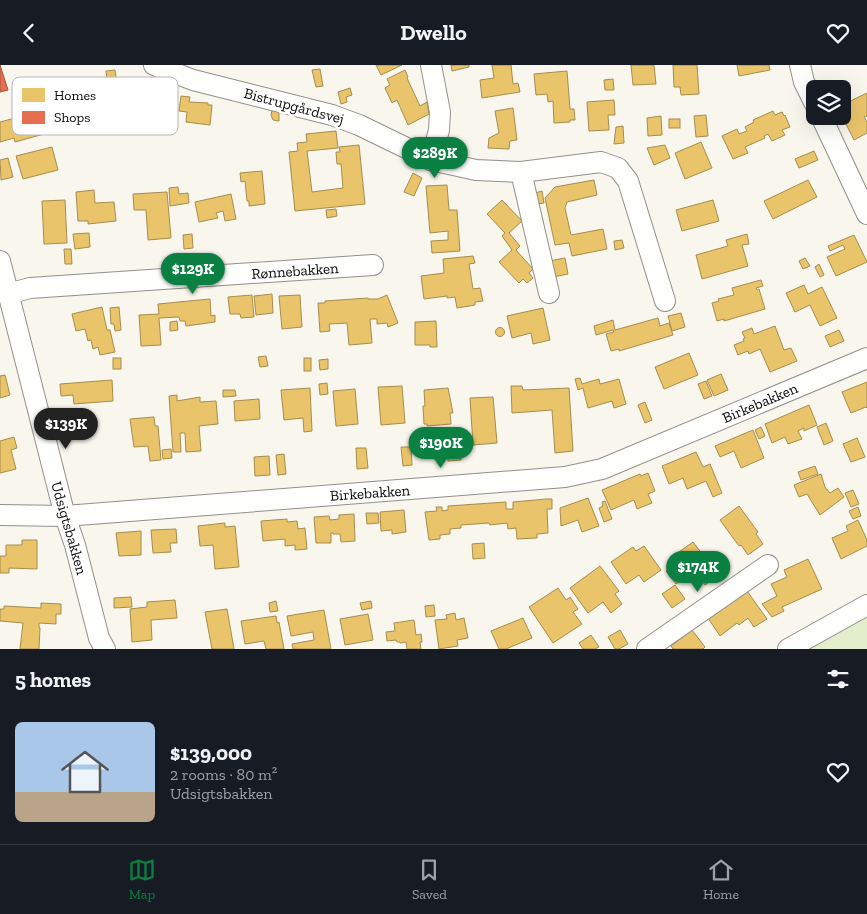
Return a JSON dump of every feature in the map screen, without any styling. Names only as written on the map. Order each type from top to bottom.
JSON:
[{"type":"street","name":"Bistrupgårdsvej","points":[[154,65],[193,80],[332,115],[431,159],[476,170],[521,172],[601,162],[618,168],[628,181],[665,301]]},
{"type":"street","points":[[431,65],[440,112],[439,130],[431,159]]},
{"type":"street","points":[[800,65],[806,86]]},
{"type":"street","points":[[825,125],[867,214]]},
{"type":"street","points":[[521,172],[549,293]]},
{"type":"street","name":"Udsigtsbakken","points":[[0,261],[65,516],[75,545],[99,638],[105,649]]},
{"type":"street","name":"Rønnebakken","points":[[8,295],[30,288],[373,265]]},
{"type":"street","name":"Birkebakken","points":[[0,515],[65,516],[565,477],[602,469],[867,358]]},
{"type":"street","points":[[647,649],[768,565]]},
{"type":"street","points":[[788,649],[867,605]]},
{"type":"green space","points":[[867,602],[867,649],[802,649]]},
{"type":"building: Homes","points":[[376,65],[402,65],[381,75]]},
{"type":"building: Homes","points":[[451,65],[469,65],[469,67],[452,71]]},
{"type":"building: Homes","points":[[492,65],[511,65],[513,84],[518,83],[520,92],[482,98],[480,80],[494,78]]},
{"type":"building: Homes","points":[[631,65],[654,65],[656,84],[633,85]]},
{"type":"building: Homes","points":[[673,65],[697,65],[699,94],[681,95],[680,87],[674,87]]},
{"type":"building: Homes","points":[[737,65],[769,65],[770,70],[739,76]]},
{"type":"building: Homes","points":[[320,69],[323,86],[316,87],[312,70]]},
{"type":"building: Homes","points":[[115,70],[116,77],[107,77],[106,71]]},
{"type":"building: Homes","points":[[405,70],[420,106],[427,102],[429,114],[408,125],[397,100],[392,103],[385,88],[390,85],[387,79]]},
{"type":"building: Homes","points":[[567,71],[570,109],[574,109],[575,120],[554,123],[553,101],[548,102],[547,94],[536,95],[534,74]]},
{"type":"building: Homes","points":[[613,79],[614,90],[605,90],[604,80]]},
{"type":"building: Homes","points":[[350,88],[352,95],[346,97],[347,102],[341,104],[338,92]]},
{"type":"building: Homes","points":[[867,93],[867,116],[864,117],[867,122],[867,133],[854,140],[846,125],[851,125],[851,101]]},
{"type":"building: Homes","points":[[181,96],[190,97],[189,102],[212,105],[210,125],[186,122],[187,112],[179,111]]},
{"type":"building: Homes","points":[[614,100],[615,115],[608,115],[609,130],[589,131],[587,102]]},
{"type":"building: Homes","points":[[513,108],[517,140],[510,141],[509,149],[488,148],[489,138],[499,133],[495,111]]},
{"type":"building: Homes","points":[[272,110],[279,111],[279,121],[273,120]]},
{"type":"building: Homes","points":[[773,111],[775,115],[782,112],[785,115],[790,127],[782,130],[785,135],[772,141],[768,134],[764,136],[765,138],[745,147],[748,153],[733,159],[722,136],[737,129],[739,134],[747,131],[745,127],[754,122],[753,120]]},
{"type":"building: Homes","points":[[706,115],[708,136],[696,137],[694,116]]},
{"type":"building: Homes","points":[[661,116],[662,135],[648,136],[647,118]]},
{"type":"building: Homes","points":[[12,119],[12,135],[40,135],[15,142],[14,138],[0,142],[0,122]]},
{"type":"building: Homes","points":[[669,119],[680,119],[680,128],[669,128]]},
{"type":"building: Homes","points":[[623,126],[624,143],[614,144],[616,127]]},
{"type":"building: Homes","points":[[336,131],[338,148],[307,151],[312,192],[343,188],[341,164],[337,164],[336,152],[340,152],[339,147],[359,145],[365,204],[295,211],[289,152],[298,151],[297,143],[307,142],[306,134]]},
{"type":"building: Homes","points":[[701,142],[712,168],[685,179],[675,153]]},
{"type":"building: Homes","points":[[665,145],[670,158],[654,165],[647,148]]},
{"type":"building: Homes","points":[[52,147],[58,170],[23,179],[16,156]]},
{"type":"building: Homes","points":[[814,151],[818,160],[799,168],[795,159]]},
{"type":"building: Homes","points":[[8,158],[13,177],[1,180],[0,160]]},
{"type":"building: Homes","points":[[262,171],[265,204],[249,206],[245,181],[241,182],[240,173]]},
{"type":"building: Homes","points":[[413,173],[422,178],[414,196],[404,192]]},
{"type":"building: Homes","points":[[594,180],[597,195],[567,202],[565,208],[571,235],[603,229],[607,249],[572,256],[569,243],[555,245],[545,198],[555,187]]},
{"type":"building: Homes","points":[[808,180],[817,197],[773,219],[764,201]]},
{"type":"building: Homes","points":[[447,185],[449,210],[457,210],[460,251],[432,253],[431,241],[448,240],[448,231],[430,233],[426,186]]},
{"type":"building: Homes","points":[[178,187],[179,194],[188,193],[189,203],[170,206],[169,188]]},
{"type":"building: Homes","points":[[94,190],[95,203],[114,202],[116,221],[88,224],[88,221],[78,221],[76,192]]},
{"type":"building: Homes","points":[[542,191],[544,203],[537,204],[535,193]]},
{"type":"building: Homes","points":[[167,192],[171,238],[148,240],[146,210],[134,210],[133,194]]},
{"type":"building: Homes","points":[[231,194],[236,219],[225,221],[223,211],[216,213],[218,218],[199,222],[195,202]]},
{"type":"building: Homes","points":[[65,200],[67,243],[44,244],[42,201]]},
{"type":"building: Homes","points":[[502,200],[522,221],[509,233],[520,246],[516,250],[533,269],[529,273],[533,278],[527,283],[523,279],[519,283],[499,262],[512,250],[502,236],[505,233],[487,214]]},
{"type":"building: Homes","points":[[713,200],[719,221],[682,231],[676,210]]},
{"type":"building: Homes","points":[[336,209],[337,216],[327,218],[326,210]]},
{"type":"building: Homes","points":[[89,233],[90,247],[75,249],[73,234]]},
{"type":"building: Homes","points":[[192,234],[193,248],[184,249],[183,235]]},
{"type":"building: Homes","points":[[747,234],[749,244],[742,245],[748,266],[702,279],[696,255],[728,246],[726,240]]},
{"type":"building: Homes","points":[[854,235],[867,262],[836,276],[827,257],[845,249],[843,245],[830,251],[828,246]]},
{"type":"building: Homes","points":[[622,240],[624,248],[615,250],[614,241]]},
{"type":"building: Homes","points":[[64,249],[71,249],[72,264],[65,264]]},
{"type":"building: Homes","points":[[473,256],[475,263],[469,264],[473,289],[480,288],[483,301],[475,302],[475,305],[457,308],[455,297],[447,298],[447,296],[424,299],[421,276],[444,273],[443,259]]},
{"type":"building: Homes","points":[[565,258],[568,274],[553,277],[549,261]]},
{"type":"building: Homes","points":[[805,258],[810,266],[803,269],[799,261]]},
{"type":"building: Homes","points":[[819,264],[824,275],[820,277],[815,267]]},
{"type":"building: Homes","points":[[761,280],[763,286],[756,288],[757,290],[759,289],[765,309],[724,321],[724,319],[717,321],[712,303],[719,301],[718,299],[734,295],[732,288]]},
{"type":"building: Homes","points":[[804,285],[808,294],[822,287],[837,318],[820,326],[810,305],[795,312],[786,293]]},
{"type":"building: Homes","points":[[272,294],[273,313],[256,315],[254,296]]},
{"type":"building: Homes","points":[[252,295],[254,317],[241,318],[240,314],[230,314],[228,297]]},
{"type":"building: Homes","points":[[300,295],[302,327],[282,329],[279,296]]},
{"type":"building: Homes","points":[[387,295],[398,323],[388,327],[387,323],[377,324],[377,319],[370,319],[372,343],[349,345],[347,323],[329,324],[330,331],[320,332],[318,303],[368,298],[378,299]]},
{"type":"building: Homes","points":[[210,299],[211,316],[215,315],[215,322],[186,326],[185,321],[180,321],[179,317],[159,318],[161,345],[141,346],[139,315],[159,314],[158,304]]},
{"type":"building: Homes","points":[[102,307],[107,330],[110,330],[115,352],[100,355],[98,347],[93,349],[91,340],[88,341],[85,329],[76,331],[72,314]]},
{"type":"building: Homes","points":[[119,307],[121,330],[115,331],[114,324],[111,324],[110,308]]},
{"type":"building: Homes","points":[[543,308],[550,340],[533,344],[531,333],[512,338],[507,316]]},
{"type":"building: Homes","points":[[681,313],[685,327],[672,331],[668,316]]},
{"type":"building: Homes","points":[[658,318],[660,326],[669,323],[673,335],[619,351],[619,349],[611,351],[606,334],[614,332],[613,330],[596,335],[594,326],[613,320],[615,330]]},
{"type":"building: Homes","points":[[177,321],[178,330],[170,331],[170,322]]},
{"type":"building: Homes","points":[[436,321],[437,347],[415,345],[415,322]]},
{"type":"building: Homes","points":[[775,326],[784,350],[791,348],[797,361],[770,372],[760,349],[749,354],[748,351],[738,355],[734,345],[744,341],[743,339],[745,338],[742,332],[752,328],[754,334]]},
{"type":"building: Homes","points":[[500,327],[505,332],[500,337],[495,332]]},
{"type":"building: Homes","points":[[839,330],[844,341],[830,347],[825,336]]},
{"type":"building: Homes","points":[[689,353],[698,375],[664,389],[655,367]]},
{"type":"building: Homes","points":[[266,356],[268,366],[260,367],[258,357]]},
{"type":"building: Homes","points":[[113,358],[121,358],[121,369],[113,369]]},
{"type":"building: Homes","points":[[304,358],[311,358],[311,371],[304,371]]},
{"type":"building: Homes","points":[[328,359],[328,369],[320,370],[319,360]]},
{"type":"building: Homes","points":[[721,374],[728,390],[714,396],[707,380]]},
{"type":"building: Homes","points":[[5,375],[10,395],[0,398],[0,376]]},
{"type":"building: Homes","points":[[580,378],[582,384],[599,379],[600,384],[619,379],[626,404],[614,408],[612,401],[588,408],[583,388],[578,390],[575,379]]},
{"type":"building: Homes","points":[[112,380],[113,401],[74,404],[73,395],[61,396],[60,384]]},
{"type":"building: Homes","points":[[706,381],[712,396],[704,399],[698,384]]},
{"type":"building: Homes","points":[[867,382],[867,408],[851,413],[842,392]]},
{"type":"building: Homes","points":[[327,383],[328,394],[320,395],[319,384]]},
{"type":"building: Homes","points":[[402,386],[405,423],[381,425],[378,387]]},
{"type":"building: Homes","points":[[511,386],[522,386],[523,390],[569,388],[573,451],[555,453],[552,410],[512,413]]},
{"type":"building: Homes","points":[[310,388],[312,431],[304,432],[303,418],[284,420],[281,390]]},
{"type":"building: Homes","points":[[448,388],[453,413],[450,413],[451,424],[427,426],[427,424],[424,424],[424,390]]},
{"type":"building: Homes","points":[[355,389],[358,424],[336,426],[333,391]]},
{"type":"building: Homes","points":[[223,390],[235,390],[236,396],[223,397]]},
{"type":"building: Homes","points":[[177,395],[177,401],[200,397],[200,402],[216,401],[218,424],[199,426],[201,451],[186,452],[185,433],[180,433],[181,452],[173,452],[169,396]]},
{"type":"building: Homes","points":[[493,397],[497,443],[473,445],[470,398]]},
{"type":"building: Homes","points":[[259,399],[260,419],[235,421],[234,401]]},
{"type":"building: Homes","points":[[645,402],[652,420],[645,423],[638,405]]},
{"type":"building: Homes","points":[[809,405],[817,425],[804,431],[804,428],[798,431],[802,439],[788,444],[785,437],[772,443],[765,424]]},
{"type":"building: Homes","points":[[154,417],[155,426],[158,426],[161,460],[150,461],[148,446],[134,447],[130,419]]},
{"type":"building: Homes","points":[[826,423],[833,441],[824,445],[817,427]]},
{"type":"building: Homes","points":[[761,427],[765,436],[759,439],[755,430]]},
{"type":"building: Homes","points":[[753,430],[764,458],[741,468],[734,451],[720,457],[715,446]]},
{"type":"building: Homes","points":[[14,437],[17,448],[11,450],[16,469],[0,473],[0,441]]},
{"type":"building: Homes","points":[[857,438],[865,457],[851,462],[843,444]]},
{"type":"building: Homes","points":[[459,442],[461,460],[448,461],[446,443]]},
{"type":"building: Homes","points":[[401,447],[411,447],[412,465],[403,466]]},
{"type":"building: Homes","points":[[356,448],[366,448],[368,468],[357,469]]},
{"type":"building: Homes","points":[[171,449],[172,458],[163,459],[162,450]]},
{"type":"building: Homes","points":[[696,452],[703,467],[710,464],[722,493],[713,497],[706,481],[687,489],[683,478],[669,484],[662,466]]},
{"type":"building: Homes","points":[[284,454],[286,474],[278,475],[276,455]]},
{"type":"building: Homes","points":[[269,456],[270,475],[255,476],[254,457]]},
{"type":"building: Homes","points":[[815,466],[818,474],[801,480],[798,472]]},
{"type":"building: Homes","points":[[648,473],[655,491],[648,494],[652,503],[637,509],[634,500],[611,510],[602,490],[640,474],[641,476]]},
{"type":"building: Homes","points":[[821,474],[825,487],[830,493],[838,488],[844,497],[820,515],[807,494],[799,497],[794,485]]},
{"type":"building: Homes","points":[[853,490],[859,504],[851,507],[845,493]]},
{"type":"building: Homes","points":[[588,498],[599,526],[582,532],[578,520],[561,526],[560,508]]},
{"type":"building: Homes","points":[[552,499],[552,509],[547,509],[548,533],[537,534],[537,538],[517,539],[516,528],[508,529],[507,523],[490,525],[489,523],[461,525],[461,528],[450,529],[450,534],[440,535],[440,539],[429,540],[425,512],[437,511],[436,507],[442,507],[442,511],[448,510],[448,506],[506,502],[506,509],[513,509],[513,502]]},
{"type":"building: Homes","points":[[605,501],[612,519],[604,522],[599,508],[603,506],[602,502]]},
{"type":"building: Homes","points":[[739,506],[758,532],[756,534],[763,544],[748,555],[720,520]]},
{"type":"building: Homes","points":[[858,507],[861,516],[853,519],[849,511]]},
{"type":"building: Homes","points":[[404,510],[406,532],[392,534],[392,530],[381,531],[380,512]]},
{"type":"building: Homes","points":[[366,513],[378,513],[379,523],[367,524]]},
{"type":"building: Homes","points":[[354,514],[355,541],[341,542],[340,534],[331,533],[331,543],[316,543],[314,517],[329,516],[330,520],[339,519],[339,515]]},
{"type":"building: Homes","points":[[287,519],[287,522],[297,521],[298,529],[305,528],[307,549],[295,550],[295,545],[285,546],[285,539],[263,541],[261,521]]},
{"type":"building: Homes","points":[[858,520],[867,540],[867,546],[841,559],[832,538],[848,531],[846,526]]},
{"type":"building: Homes","points":[[225,523],[225,527],[235,526],[239,567],[215,569],[213,545],[200,546],[198,526]]},
{"type":"building: Homes","points":[[176,529],[177,543],[170,543],[171,552],[153,553],[151,530]]},
{"type":"building: Homes","points":[[141,531],[141,555],[119,556],[116,533]]},
{"type":"building: Homes","points":[[22,540],[37,540],[37,569],[9,568],[9,573],[0,573],[0,556],[6,556],[6,545],[22,545]]},
{"type":"building: Homes","points":[[693,542],[706,559],[681,577],[683,579],[676,584],[666,571],[673,566],[669,559]]},
{"type":"building: Homes","points":[[484,543],[485,558],[473,559],[472,544]]},
{"type":"building: Homes","points":[[644,546],[661,570],[644,582],[639,575],[626,584],[611,562],[633,547],[636,551]]},
{"type":"building: Homes","points":[[808,559],[822,589],[782,607],[784,611],[772,617],[762,604],[777,596],[771,584],[787,577],[784,570]]},
{"type":"building: Homes","points":[[707,564],[716,577],[705,585],[696,571]]},
{"type":"building: Homes","points":[[600,566],[619,591],[615,594],[622,604],[611,613],[603,602],[588,613],[570,588]]},
{"type":"building: Homes","points":[[675,585],[685,599],[672,608],[662,594]]},
{"type":"building: Homes","points":[[558,588],[566,600],[570,597],[578,609],[573,612],[582,624],[553,643],[529,607]]},
{"type":"building: Homes","points":[[747,591],[767,619],[754,627],[748,618],[739,625],[737,623],[720,636],[708,618]]},
{"type":"building: Homes","points":[[131,597],[132,607],[114,608],[114,598]]},
{"type":"building: Homes","points":[[175,600],[177,618],[151,620],[152,640],[132,642],[130,609],[147,607],[147,602]]},
{"type":"building: Homes","points":[[276,601],[278,611],[270,612],[269,603]]},
{"type":"building: Homes","points":[[371,601],[372,608],[362,610],[360,603]]},
{"type":"building: Homes","points":[[41,603],[61,604],[61,614],[56,614],[56,624],[39,623],[39,649],[20,649],[23,623],[0,621],[0,609],[4,609],[4,606],[41,608]]},
{"type":"building: Homes","points":[[434,605],[435,616],[426,617],[425,606]]},
{"type":"building: Homes","points":[[227,609],[234,649],[212,649],[205,612]]},
{"type":"building: Homes","points":[[324,610],[331,649],[293,649],[292,644],[314,640],[313,632],[291,636],[287,616]]},
{"type":"building: Homes","points":[[455,613],[456,620],[464,618],[468,638],[457,640],[458,646],[439,649],[435,620],[447,619],[446,615]]},
{"type":"building: Homes","points":[[368,614],[373,640],[345,645],[340,619]]},
{"type":"building: Homes","points":[[276,616],[277,623],[279,622],[284,649],[266,649],[264,641],[245,644],[241,621]]},
{"type":"building: Homes","points":[[523,618],[532,638],[506,649],[499,649],[491,631]]},
{"type":"building: Homes","points":[[414,620],[416,635],[421,634],[421,649],[407,649],[406,642],[387,641],[386,632],[395,631],[394,623]]},
{"type":"building: Homes","points":[[620,630],[628,644],[615,649],[608,637]]},
{"type":"building: Homes","points":[[692,630],[705,647],[703,649],[673,649],[671,646]]},
{"type":"building: Homes","points":[[591,635],[599,647],[583,649],[579,643]]},
{"type":"building: Shops","points":[[0,65],[8,90],[0,92]]}]
